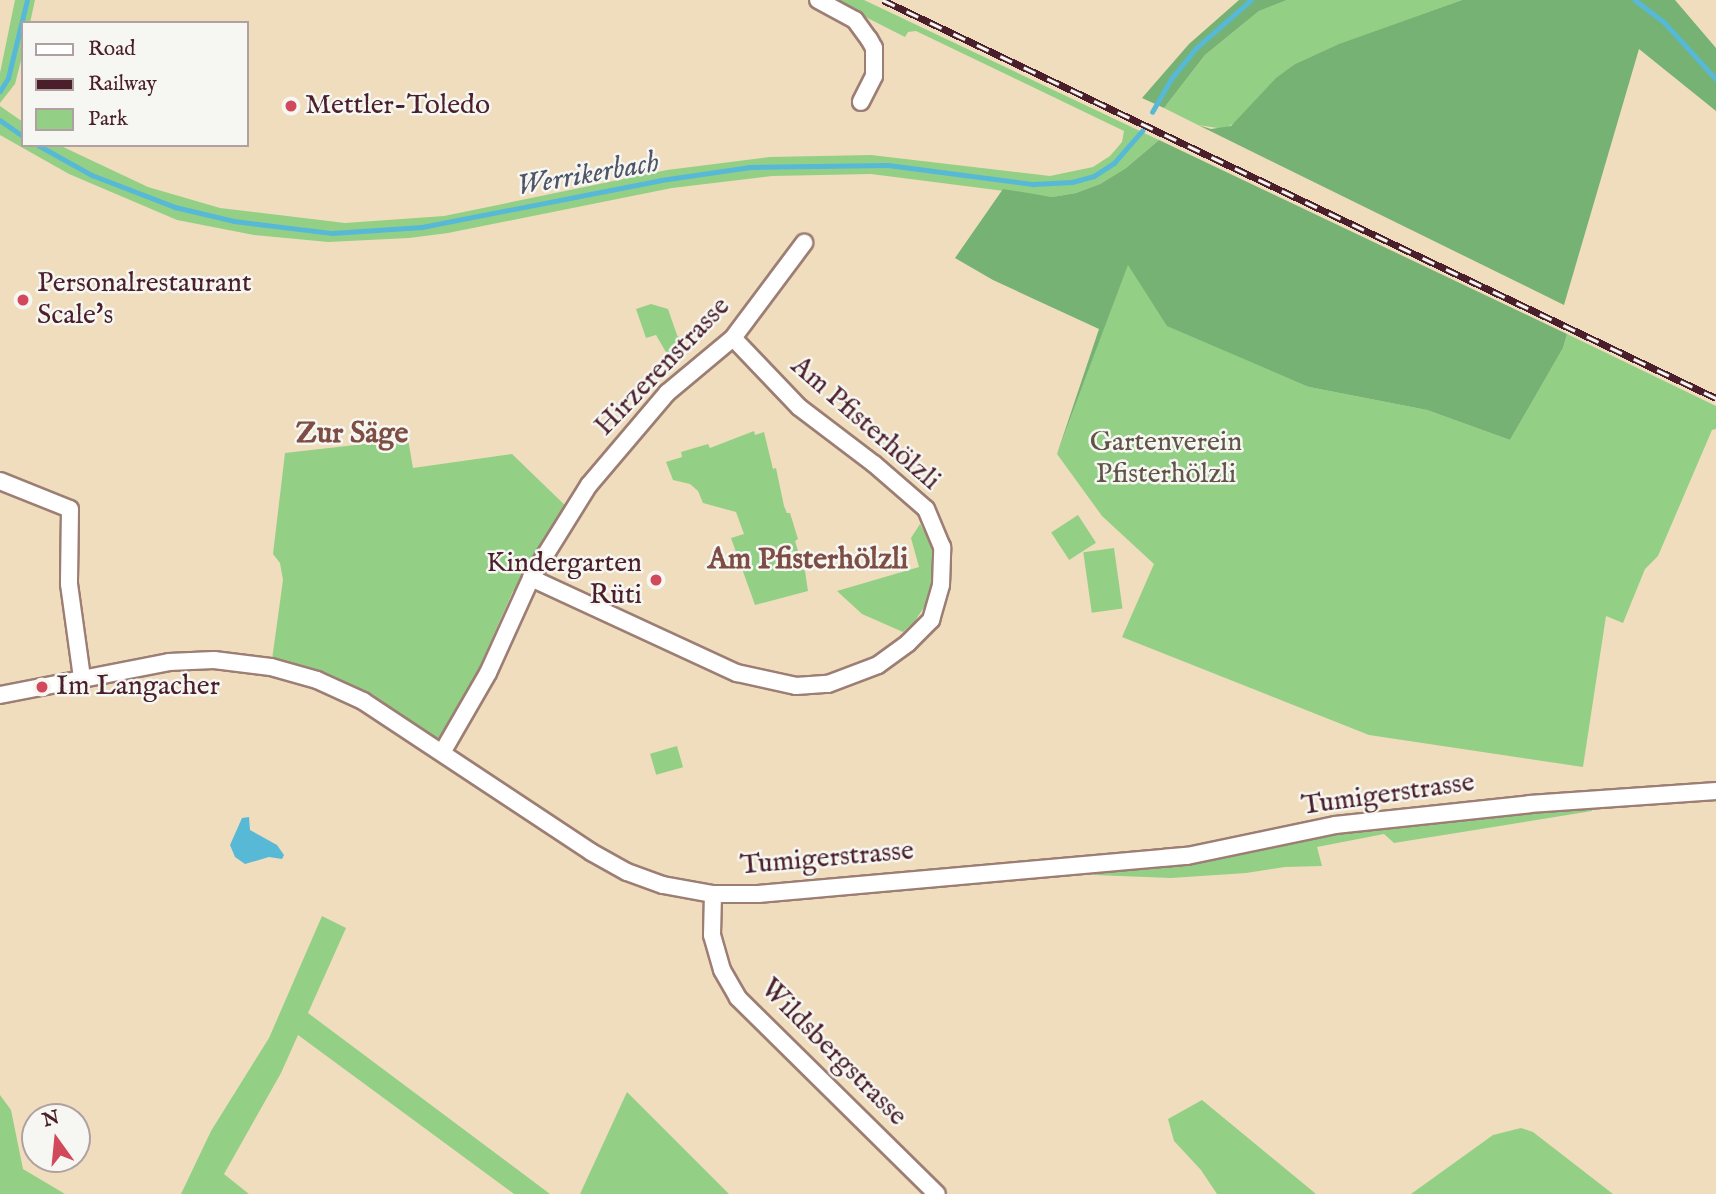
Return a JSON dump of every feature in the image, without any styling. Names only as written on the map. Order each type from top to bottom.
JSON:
[{"type":"street","points":[[818,0],[855,20],[869,38],[873,48],[874,76],[861,103]]},
{"type":"street","name":"Hirzerenstrasse","points":[[443,751],[488,673],[531,578],[583,494],[667,393],[733,338],[804,243]]},
{"type":"street","name":"Am Pfisterhölzli","points":[[531,578],[745,676],[796,686],[828,684],[878,665],[908,643],[931,620],[941,585],[942,547],[926,509],[874,464],[799,407],[733,338]]},
{"type":"street","points":[[0,481],[69,509],[69,584],[82,678]]},
{"type":"street","name":"Tumigerstrasse","points":[[0,695],[169,662],[214,660],[271,667],[317,680],[363,701],[443,751],[591,852],[627,872],[663,885],[713,894],[758,894],[1187,856],[1335,825],[1530,803],[1716,791]]},
{"type":"street","name":"Wildsbergstrasse","points":[[713,894],[712,935],[722,970],[738,998],[937,1194]]},
{"type":"green space","points":[[15,0],[35,0],[30,21],[21,21],[21,61],[15,84],[0,103],[0,73]]},
{"type":"green space","points":[[832,0],[864,0],[1159,140],[1126,168],[1100,184],[1076,193],[1052,197],[871,174],[772,176],[672,188],[448,233],[328,242],[254,235],[177,220],[69,174],[21,147],[63,147],[148,187],[220,208],[345,223],[444,216],[667,170],[769,157],[871,155],[1050,176],[1093,167],[1110,156],[1122,142],[1124,131],[916,31],[908,32],[905,37]]},
{"type":"green space","points":[[1239,0],[1287,0],[1259,11],[1205,55],[1164,108],[1142,98],[1189,44]]},
{"type":"green space","points":[[1287,0],[1462,0],[1340,44],[1295,64],[1266,89],[1238,121],[1224,129],[1198,125],[1164,108],[1205,55],[1259,11]]},
{"type":"green space","points":[[1462,0],[1675,0],[1716,48],[1716,111],[1639,49],[1564,305],[1198,125],[1211,129],[1231,126],[1276,78],[1295,64],[1339,44]]},
{"type":"green space","points":[[0,106],[21,121],[21,147],[0,135]]},
{"type":"green space","points":[[1159,140],[1567,334],[1563,348],[1510,440],[1427,410],[1309,387],[1167,326],[1128,265],[1057,454],[1099,329],[993,280],[955,258],[1003,189],[1052,197],[1076,193],[1100,184],[1126,168]]},
{"type":"green space","name":"Gartenverein Pfisterhölzli","points":[[1128,264],[1309,387],[1427,410],[1510,440],[1563,348],[1567,334],[1716,406],[1716,429],[1712,430],[1658,556],[1645,569],[1623,623],[1606,616],[1583,767],[1369,735],[1122,637],[1154,564],[1102,516],[1057,454]]},
{"type":"green space","points":[[651,304],[668,309],[677,335],[685,344],[670,359],[656,335],[646,338],[636,309]]},
{"type":"green space","points":[[754,431],[755,435],[764,432],[773,469],[776,468],[784,506],[787,513],[790,513],[798,539],[795,541],[798,551],[790,561],[805,571],[808,591],[755,605],[731,538],[744,534],[736,512],[703,503],[698,491],[690,484],[673,480],[666,462],[682,457],[681,452],[708,444],[710,448]]},
{"type":"green space","points":[[408,439],[413,468],[512,454],[571,511],[523,595],[513,591],[479,668],[488,673],[443,751],[363,701],[271,667],[283,580],[280,563],[273,554],[285,453]]},
{"type":"green space","points":[[1078,515],[1096,543],[1069,560],[1051,532]]},
{"type":"green space","points":[[920,524],[931,544],[935,570],[932,595],[915,621],[903,632],[862,614],[837,591],[919,567],[911,538]]},
{"type":"green space","points":[[1114,548],[1122,608],[1092,613],[1083,552]]},
{"type":"green space","points":[[677,746],[683,767],[656,775],[650,754]]},
{"type":"green space","points":[[1592,805],[1592,811],[1394,843],[1384,834],[1317,847],[1322,866],[1171,878],[1094,875],[1093,872],[1204,862],[1325,834]]},
{"type":"green space","points":[[322,916],[346,928],[308,1013],[550,1194],[514,1194],[298,1035],[281,1073],[224,1174],[249,1194],[181,1194],[211,1131],[269,1038]]},
{"type":"green space","points":[[627,1092],[729,1194],[580,1194]]},
{"type":"green space","points":[[0,1095],[11,1110],[21,1159],[21,1173],[30,1173],[65,1194],[0,1194]]},
{"type":"green space","points":[[1202,1100],[1316,1194],[1217,1194],[1201,1170],[1174,1141],[1168,1119]]},
{"type":"green space","points":[[1521,1128],[1533,1132],[1613,1194],[1411,1194],[1493,1135]]},
{"type":"water","points":[[249,817],[250,830],[277,845],[284,855],[282,859],[269,857],[245,864],[235,857],[230,845],[242,818]]},
{"type":"waterway","points":[[22,21],[27,0]]},
{"type":"waterway","name":"Werrikerbach","points":[[1152,112],[1171,79],[1195,49],[1251,0]]},
{"type":"waterway","name":"Werrikerbach","points":[[1635,0],[1664,22],[1716,79]]},
{"type":"waterway","points":[[0,91],[8,78],[21,25]]},
{"type":"waterway","name":"Werrikerbach","points":[[0,120],[21,135]]},
{"type":"waterway","name":"Werrikerbach","points":[[42,147],[92,175],[175,207],[234,221],[332,233],[422,227],[661,180],[750,167],[888,165],[1033,184],[1072,182],[1094,176],[1114,163],[1142,131]]},
{"type":"railway","points":[[883,0],[1716,398]]},
{"type":"place","name":"Mettler-Toledo","points":[[291,106]]},
{"type":"place","name":"Personalrestaurant Scale's","points":[[23,300]]},
{"type":"place","name":"Kindergarten Rüti","points":[[656,580]]},
{"type":"place","name":"Im Langacher","points":[[42,687]]},
{"type":"district","name":"Zur Säge","points":[[352,434]]},
{"type":"district","name":"Am Pfisterhölzli","points":[[808,560]]}]
